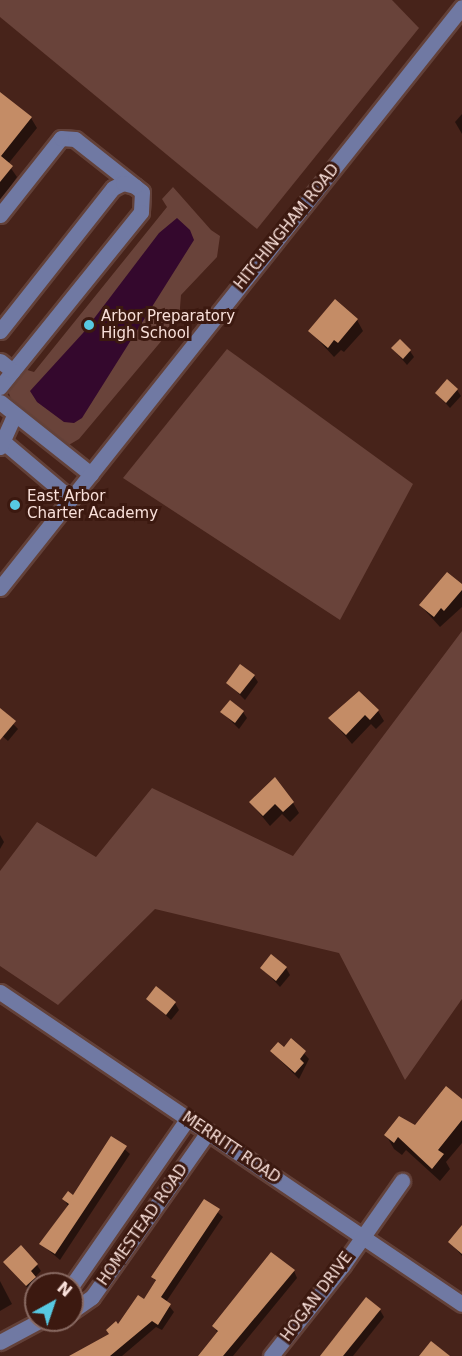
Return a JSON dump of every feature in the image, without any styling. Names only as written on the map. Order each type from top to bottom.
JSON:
[{"type":"street","name":"HITCHINGHAM ROAD","points":[[0,588],[461,11]]},
{"type":"street","points":[[0,215],[61,138],[75,139],[142,192],[141,212],[0,387]]},
{"type":"street","points":[[0,331],[113,188],[123,183],[135,186]]},
{"type":"street","points":[[0,361],[13,371]]},
{"type":"street","points":[[0,402],[91,474]]},
{"type":"street","points":[[15,414],[1,443],[71,499]]},
{"type":"street","name":"MERRITT ROAD","points":[[0,992],[462,1304]]},
{"type":"street","name":"HOMESTEAD ROAD","points":[[81,1272],[188,1118]]},
{"type":"street","name":"HOMESTEAD ROAD","points":[[84,1303],[92,1297],[208,1132]]},
{"type":"street","name":"HOGAN DRIVE","points":[[271,1356],[402,1181]]},
{"type":"street","points":[[0,1342],[24,1329]]},
{"type":"shaded area","points":[[0,0],[392,0],[419,28],[257,229],[0,17]]},
{"type":"shaded area","points":[[173,187],[211,230],[220,236],[217,257],[181,295],[179,320],[79,439],[67,446],[11,399],[7,388],[24,369],[34,372],[167,207],[162,199]]},
{"type":"shaded area","points":[[177,218],[190,230],[194,240],[82,418],[74,423],[64,422],[37,402],[30,391],[83,333],[159,233]]},
{"type":"shaded area","points":[[227,349],[413,484],[340,620],[123,478]]},
{"type":"shaded area","points":[[462,631],[462,999],[405,1080],[339,953],[155,909],[58,1005],[0,966],[0,871],[37,822],[96,857],[152,788],[293,856]]},
{"type":"building","points":[[0,92],[32,117],[1,156],[13,166],[0,182]]},
{"type":"building","points":[[335,299],[358,319],[338,343],[334,340],[328,348],[308,331]]},
{"type":"building","points":[[400,339],[411,350],[403,359],[391,348]]},
{"type":"building","points":[[447,379],[458,389],[446,403],[435,393]]},
{"type":"building","points":[[447,572],[462,584],[462,590],[444,611],[441,608],[434,617],[419,605]]},
{"type":"building","points":[[240,664],[255,675],[240,694],[226,683]]},
{"type":"building","points":[[359,691],[379,710],[370,720],[365,715],[346,735],[328,718]]},
{"type":"building","points":[[230,700],[244,711],[235,723],[220,712]]},
{"type":"building","points":[[0,708],[16,721],[0,740]]},
{"type":"building","points":[[275,777],[294,802],[283,812],[275,804],[263,816],[249,802]]},
{"type":"building","points":[[271,954],[287,967],[276,981],[260,968]]},
{"type":"building","points":[[156,986],[176,1002],[166,1015],[146,999]]},
{"type":"building","points":[[291,1038],[306,1051],[300,1059],[304,1063],[295,1073],[270,1051],[278,1042],[284,1047]]},
{"type":"building","points":[[446,1086],[462,1099],[462,1120],[438,1150],[444,1154],[432,1169],[398,1137],[394,1143],[384,1135],[399,1116],[415,1125]]},
{"type":"building","points":[[111,1136],[127,1146],[55,1254],[39,1244],[69,1204],[62,1199],[68,1191],[73,1195]]},
{"type":"building","points":[[204,1199],[220,1209],[161,1297],[171,1304],[158,1325],[152,1321],[110,1356],[69,1356],[109,1334],[106,1330],[116,1321],[118,1324],[138,1295],[144,1299],[156,1280],[151,1277]]},
{"type":"building","points":[[462,1225],[462,1254],[448,1242]]},
{"type":"building","points":[[21,1245],[38,1264],[32,1272],[24,1272],[24,1284],[3,1262]]},
{"type":"building","points":[[271,1252],[295,1270],[223,1356],[198,1356],[218,1331],[212,1326]]},
{"type":"building","points":[[366,1297],[381,1309],[343,1356],[320,1356]]},
{"type":"building","points":[[431,1341],[450,1356],[419,1356]]},
{"type":"place","name":"Arbor Preparatory High School","points":[[89,325]]},
{"type":"place","name":"East Arbor Charter Academy","points":[[15,505]]}]
